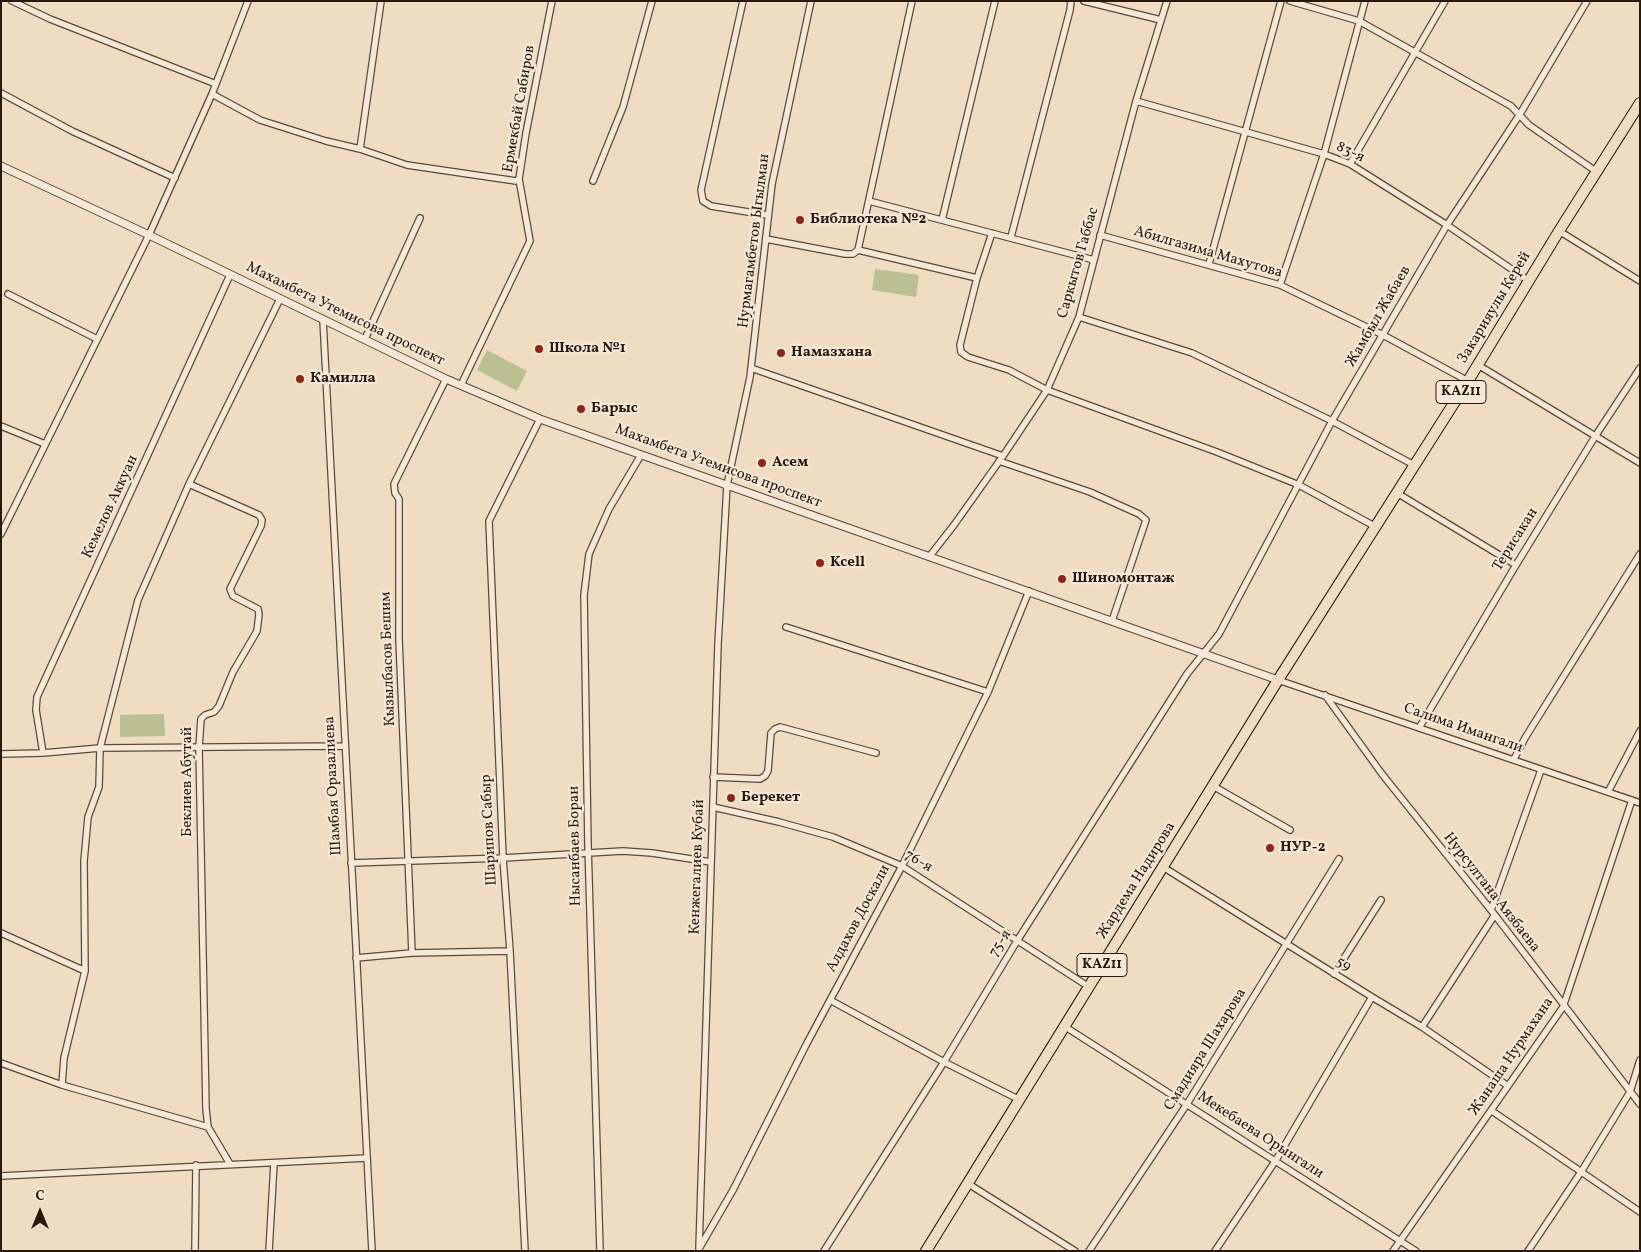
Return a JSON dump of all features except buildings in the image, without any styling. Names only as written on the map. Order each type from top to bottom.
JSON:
[{"type":"highway","name":"Закарияулы Керей","points":[[1278,680],[1398,493],[1640,103]]},
{"type":"highway","name":"Жардема Надирова","points":[[926,1251],[1278,680]]},
{"type":"street","points":[[12,1],[50,19],[216,84]]},
{"type":"street","points":[[1,534],[149,235],[212,94],[248,1]]},
{"type":"street","points":[[360,149],[381,1]]},
{"type":"street","name":"Ермекбай Сабиров","points":[[461,385],[530,241],[520,179],[526,133],[552,1]]},
{"type":"street","points":[[593,181],[622,107],[652,1]]},
{"type":"street","points":[[743,1],[701,190],[703,201],[711,206],[767,215]]},
{"type":"street","name":"Нурмагамбетов Ыгылман","points":[[727,485],[751,368],[772,184],[810,1]]},
{"type":"street","points":[[766,239],[845,254],[853,254],[858,250],[912,1]]},
{"type":"street","points":[[942,220],[995,1]]},
{"type":"street","points":[[1011,237],[1071,1]]},
{"type":"street","points":[[1084,1],[1161,20]]},
{"type":"street","name":"Саркытов Габбас","points":[[928,557],[954,526],[1002,459],[1047,390],[1079,317],[1136,101],[1167,1]]},
{"type":"street","points":[[1208,264],[1281,1]]},
{"type":"street","points":[[1290,1],[1359,21],[1511,106],[1528,125],[1597,172]]},
{"type":"street","points":[[1280,285],[1324,154],[1365,1]]},
{"type":"street","points":[[1350,164],[1445,1]]},
{"type":"street","name":"Жамбыл Жабаев","points":[[1204,653],[1219,634],[1332,421],[1447,225],[1520,114],[1587,1]]},
{"type":"street","points":[[1,93],[72,131],[174,178]]},
{"type":"street","points":[[212,94],[260,120],[326,141],[360,149],[407,165],[516,181],[520,179]]},
{"type":"street","name":"83-я","points":[[1136,101],[1246,131],[1324,154],[1350,164],[1447,225],[1529,281]]},
{"type":"street","name":"Махамбета Утемисова проспект","points":[[2,168],[149,235],[446,379],[540,418],[1278,680]]},
{"type":"street","points":[[869,201],[1094,260]]},
{"type":"street","points":[[365,340],[420,218]]},
{"type":"street","points":[[1559,231],[1640,281]]},
{"type":"street","points":[[992,233],[977,278],[960,345],[961,352],[968,357],[1009,370],[1047,390],[1218,452],[1299,485],[1376,527]]},
{"type":"street","name":"Абилгазима Махутова","points":[[1100,235],[1280,285],[1383,335],[1468,381]]},
{"type":"street","points":[[858,250],[977,278]]},
{"type":"street","name":"Кемелов Аккуан","points":[[43,753],[36,710],[37,697],[230,275]]},
{"type":"street","points":[[8,294],[98,339]]},
{"type":"street","points":[[62,1085],[64,1058],[85,971],[84,861],[88,817],[99,787],[100,748],[138,600],[189,484],[280,299]]},
{"type":"street","points":[[1079,317],[1192,353],[1332,421],[1414,465]]},
{"type":"street","name":"Шамбая Оразалиева","points":[[323,320],[372,1251]]},
{"type":"street","points":[[1478,365],[1640,463]]},
{"type":"street","points":[[751,368],[1090,492],[1139,514],[1146,520],[1112,621]]},
{"type":"street","name":"Терисакан","points":[[1419,728],[1516,564],[1640,368]]},
{"type":"street","name":"Кызылбасов Бешим","points":[[412,953],[399,639],[399,499],[394,493],[394,484],[446,379]]},
{"type":"street","name":"Шарипов Сабыр","points":[[525,1251],[510,951],[503,858],[489,521],[540,418]]},
{"type":"street","points":[[1,426],[45,444]]},
{"type":"street","name":"Нысанбаев Боран","points":[[600,1251],[588,852],[584,595],[589,554],[609,509],[641,454]]},
{"type":"street","name":"Беклиев Абутай","points":[[189,484],[259,515],[262,520],[261,526],[230,588],[232,596],[258,609],[257,631],[233,672],[219,706],[214,712],[205,715],[201,720],[199,747],[208,1127],[230,1164]]},
{"type":"street","name":"Кенжегалиев Кубай","points":[[698,1250],[718,644],[727,485]]},
{"type":"street","points":[[1398,493],[1516,564]]},
{"type":"street","points":[[1514,760],[1525,738],[1640,554]]},
{"type":"street","name":"Алдахов Доскали","points":[[698,1250],[733,1190],[830,1000],[902,866],[988,692],[1029,591]]},
{"type":"street","points":[[786,627],[988,692]]},
{"type":"street","name":"75-я","points":[[824,1251],[1187,674],[1204,653]]},
{"type":"street","name":"Салима Имангали","points":[[1278,680],[1640,803]]},
{"type":"street","name":"Нурсултана Аязбаева","points":[[1325,695],[1382,774],[1640,1104]]},
{"type":"street","points":[[714,777],[760,779],[765,776],[768,771],[771,733],[775,728],[780,727],[876,753]]},
{"type":"street","points":[[1608,792],[1640,731]]},
{"type":"street","points":[[1,754],[43,753],[100,748],[344,746]]},
{"type":"street","points":[[1490,910],[1541,770]]},
{"type":"street","points":[[1213,786],[1290,830]]},
{"type":"street","name":"Жанаша Нурмахана","points":[[1392,1251],[1564,1007],[1632,800]]},
{"type":"street","name":"76-я","points":[[713,807],[779,822],[832,837],[902,866],[1089,987]]},
{"type":"street","points":[[351,862],[503,858],[623,851],[652,853],[711,862]]},
{"type":"street","name":"Смадияра Шахарова","points":[[1089,1251],[1188,1104],[1339,858]]},
{"type":"street","name":"59","points":[[1163,867],[1422,1027],[1508,1086]]},
{"type":"street","points":[[1334,974],[1381,900]]},
{"type":"street","points":[[1422,1027],[1494,916]]},
{"type":"street","points":[[1,933],[85,971]]},
{"type":"street","points":[[356,958],[412,953],[510,951]]},
{"type":"street","points":[[1215,1251],[1276,1160],[1372,997]]},
{"type":"street","points":[[830,1000],[1018,1100]]},
{"type":"street","name":"Мекебаева Орынгали","points":[[1064,1026],[1416,1251]]},
{"type":"street","points":[[1528,1251],[1581,1172],[1630,1092],[1640,1060]]},
{"type":"street","points":[[1,1064],[62,1085],[208,1127]]},
{"type":"street","points":[[1492,1111],[1640,1212]]},
{"type":"street","points":[[1,1176],[367,1158]]},
{"type":"street","points":[[269,1251],[274,1163]]},
{"type":"street","points":[[195,1251],[196,1165]]},
{"type":"street","points":[[967,1183],[1075,1251]]},
{"type":"green space","points":[[875,269],[919,275],[916,297],[872,290]]},
{"type":"green space","points":[[487,350],[527,371],[517,391],[477,370]]},
{"type":"green space","points":[[164,714],[165,736],[120,737],[120,715]]},
{"type":"place","name":"Библиотека №2","points":[[800,220]]},
{"type":"place","name":"Школа №1","points":[[539,349]]},
{"type":"place","name":"Намазхана","points":[[781,353]]},
{"type":"place","name":"Камилла","points":[[300,379]]},
{"type":"place","name":"Барыс","points":[[581,409]]},
{"type":"place","name":"Асем","points":[[762,463]]},
{"type":"place","name":"Kcell","points":[[820,563]]},
{"type":"place","name":"Шиномонтаж","points":[[1062,579]]},
{"type":"place","name":"Берекет","points":[[731,798]]},
{"type":"place","name":"НУР-2","points":[[1270,848]]}]
